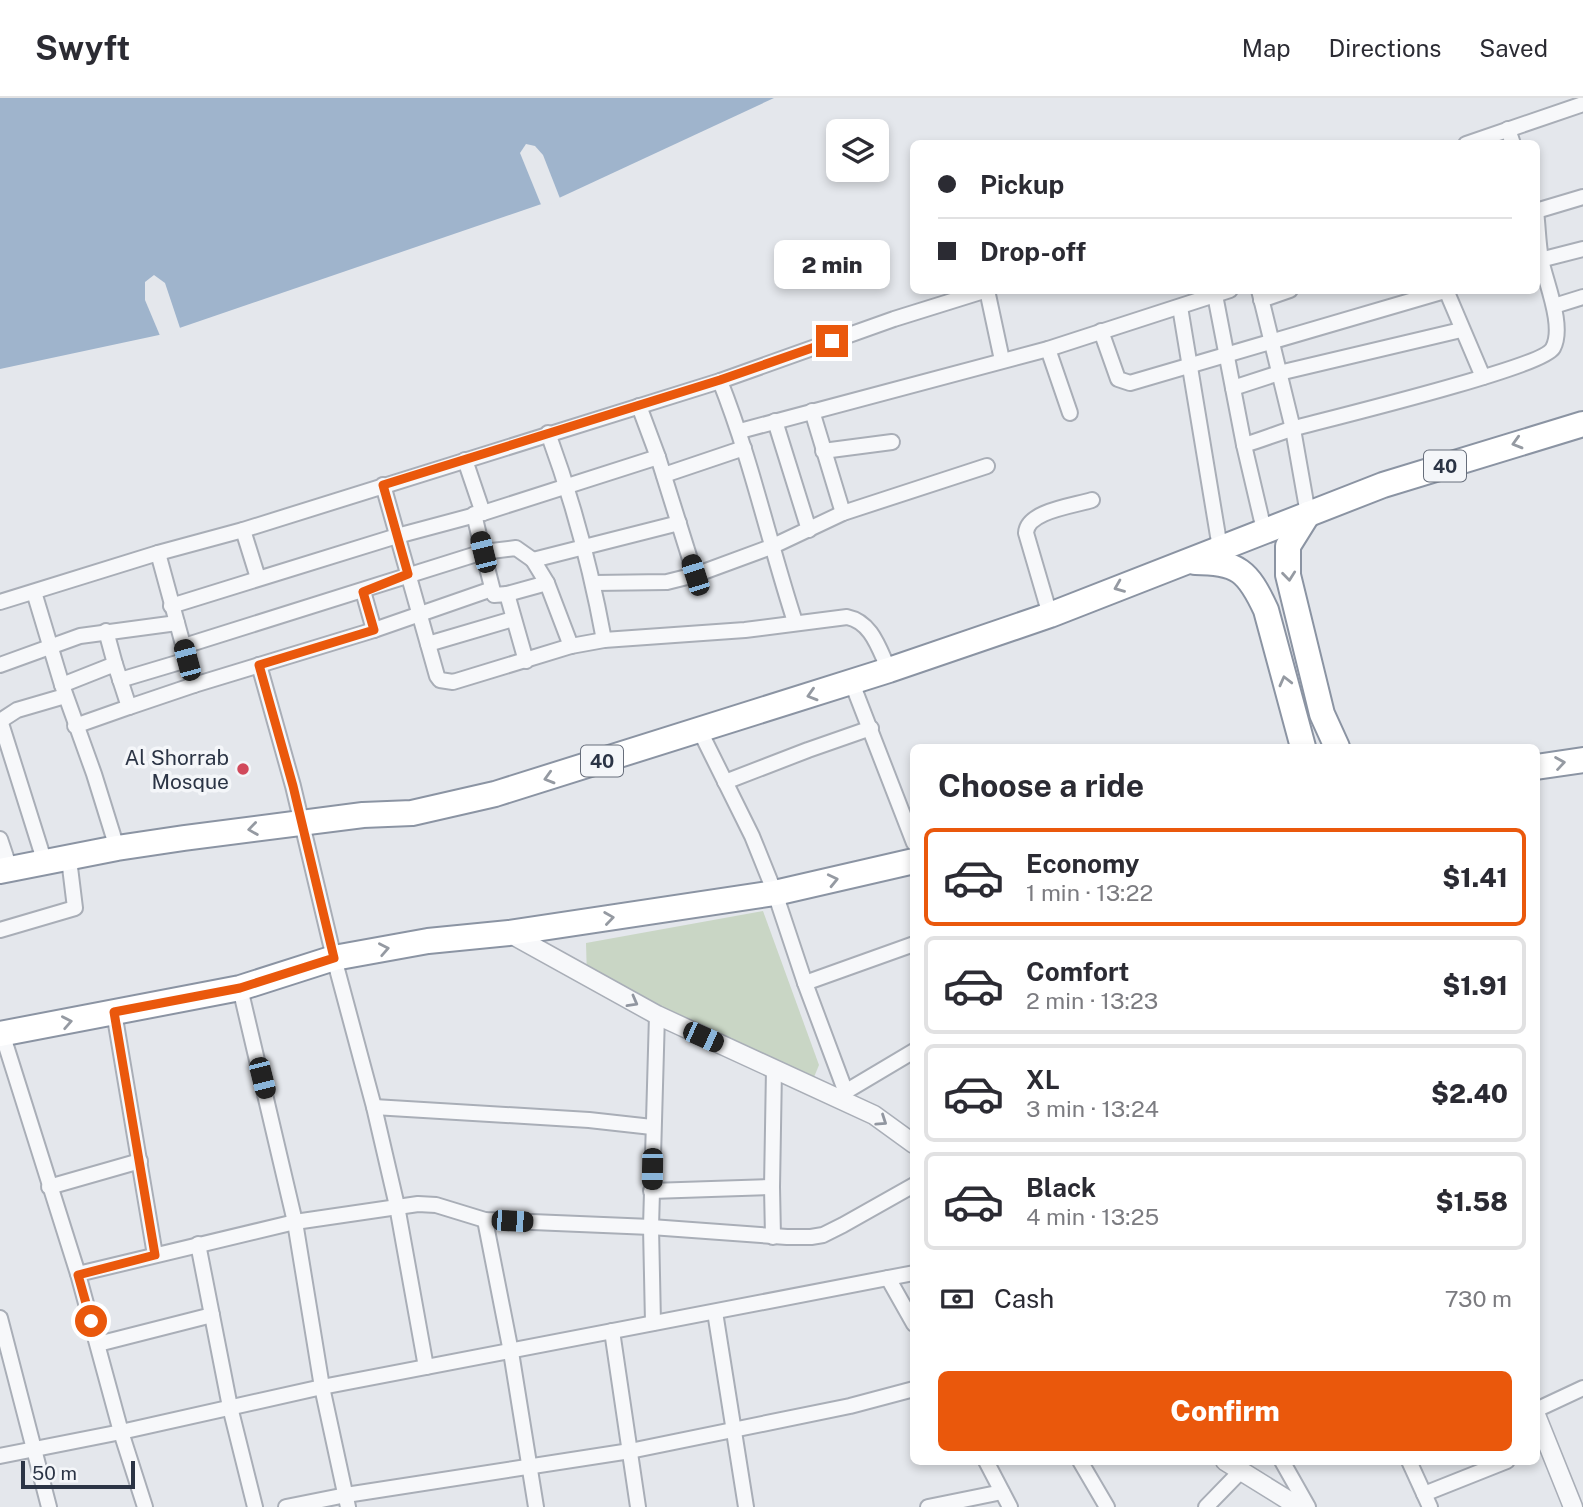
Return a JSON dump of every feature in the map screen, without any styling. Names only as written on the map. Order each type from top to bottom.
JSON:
[{"type":"highway","name":"40","points":[[1308,514],[1383,485],[1583,424]]},
{"type":"highway","points":[[1183,562],[1308,514]]},
{"type":"highway","points":[[1308,514],[1288,546],[1287,575],[1322,714],[1336,744]]},
{"type":"highway","points":[[1183,562],[1220,562],[1243,572],[1257,590],[1266,610],[1302,744]]},
{"type":"highway","name":"40","points":[[5,870],[117,848],[363,815],[412,813],[535,782],[852,683],[1050,615],[1183,562]]},
{"type":"highway","points":[[1540,766],[1583,760]]},
{"type":"highway","points":[[1,1034],[240,988],[334,958],[428,941],[509,933],[775,893],[910,862]]},
{"type":"street","points":[[1477,140],[1583,104]]},
{"type":"street","points":[[1508,129],[1512,140]]},
{"type":"street","points":[[1540,210],[1583,197]]},
{"type":"street","points":[[1540,261],[1583,249]]},
{"type":"street","points":[[1244,445],[1483,377],[1548,354],[1555,344],[1554,306],[1540,264]]},
{"type":"street","points":[[0,602],[243,530],[639,406],[974,294]]},
{"type":"street","points":[[988,294],[1002,360]]},
{"type":"street","points":[[740,431],[1048,349],[1217,294]]},
{"type":"street","points":[[1101,331],[1115,372],[1122,382],[1130,383],[1437,294]]},
{"type":"street","points":[[1448,294],[1483,377]]},
{"type":"street","points":[[1214,295],[1244,445],[1265,530]]},
{"type":"street","points":[[1260,295],[1293,429],[1308,514]]},
{"type":"street","points":[[1554,306],[1583,297]]},
{"type":"street","points":[[1180,307],[1220,548]]},
{"type":"street","points":[[1233,388],[1279,373],[1461,330]]},
{"type":"street","points":[[1048,349],[1070,413]]},
{"type":"street","points":[[720,380],[740,431],[771,547],[795,622]]},
{"type":"street","points":[[639,406],[659,457],[695,575]]},
{"type":"street","points":[[812,411],[843,513]]},
{"type":"street","points":[[775,421],[809,530]]},
{"type":"street","points":[[548,433],[585,547],[604,640]]},
{"type":"street","points":[[822,451],[892,442]]},
{"type":"street","points":[[664,475],[744,448]]},
{"type":"street","points":[[172,606],[659,457]]},
{"type":"street","points":[[465,460],[478,513],[483,552],[495,596],[547,583]]},
{"type":"street","points":[[594,583],[654,583],[695,575],[771,547],[843,513],[987,466]]},
{"type":"street","points":[[383,485],[436,676],[446,682],[571,646],[604,640],[733,631],[847,617],[858,619],[871,632],[889,670]]},
{"type":"street","points":[[1050,615],[1026,527],[1036,516],[1091,500]]},
{"type":"street","points":[[533,560],[678,523]]},
{"type":"street","points":[[243,530],[258,578]]},
{"type":"street","points":[[120,680],[185,653],[408,574],[483,552],[516,548],[533,560],[547,583],[571,646]]},
{"type":"street","points":[[158,554],[194,685]]},
{"type":"street","points":[[75,726],[194,685],[374,630],[492,589]]},
{"type":"street","points":[[34,592],[63,690],[94,774],[117,848]]},
{"type":"street","points":[[363,592],[374,630]]},
{"type":"street","points":[[507,594],[526,661]]},
{"type":"street","points":[[428,644],[513,619]]},
{"type":"street","points":[[0,665],[80,636],[177,623]]},
{"type":"street","points":[[106,631],[129,707]]},
{"type":"street","points":[[45,863],[0,721],[115,664]]},
{"type":"street","points":[[259,665],[293,786],[334,958],[374,1107],[397,1206],[426,1367]]},
{"type":"street","points":[[852,683],[910,832]]},
{"type":"street","points":[[725,782],[871,729]]},
{"type":"street","points":[[699,730],[752,836],[775,893],[840,1094]]},
{"type":"street","points":[[0,839],[5,870]]},
{"type":"street","points":[[0,930],[75,908],[69,859]]},
{"type":"street","points":[[509,933],[657,1015],[774,1069],[840,1094],[910,1141]]},
{"type":"street","points":[[805,984],[910,945]]},
{"type":"street","points":[[240,988],[295,1222],[321,1387],[347,1501]]},
{"type":"street","points":[[114,1012],[155,1255]]},
{"type":"street","points":[[653,1323],[651,1191],[657,1015]]},
{"type":"street","points":[[1,1034],[78,1275],[121,1432],[145,1507]]},
{"type":"street","points":[[840,1094],[910,1053]]},
{"type":"street","points":[[773,1237],[774,1069]]},
{"type":"street","points":[[374,1107],[589,1120],[652,1127]]},
{"type":"street","points":[[49,1187],[140,1161]]},
{"type":"street","points":[[651,1191],[772,1187]]},
{"type":"street","points":[[78,1275],[295,1222],[397,1206],[436,1205],[485,1220],[811,1237],[823,1235],[910,1187]]},
{"type":"street","points":[[485,1220],[537,1507]]},
{"type":"street","points":[[198,1244],[230,1407],[255,1507]]},
{"type":"street","points":[[0,1457],[321,1387],[910,1274]]},
{"type":"street","points":[[888,1278],[910,1317]]},
{"type":"street","points":[[715,1312],[746,1507]]},
{"type":"street","points":[[98,1344],[212,1315]]},
{"type":"street","points":[[0,1318],[49,1507]]},
{"type":"street","points":[[612,1331],[638,1507]]},
{"type":"street","points":[[1540,1408],[1583,1388]]},
{"type":"street","points":[[286,1507],[347,1501],[530,1466],[630,1451],[850,1406],[910,1390]]},
{"type":"street","points":[[1542,1448],[1573,1507]]},
{"type":"street","points":[[988,1465],[1010,1507]]},
{"type":"street","points":[[1082,1465],[1107,1507]]},
{"type":"street","points":[[1230,1465],[1299,1507]]},
{"type":"street","points":[[1284,1465],[1308,1507]]},
{"type":"street","points":[[1411,1465],[1427,1500],[1499,1465]]},
{"type":"street","points":[[1206,1507],[1240,1472]]},
{"type":"street","points":[[928,1507],[1002,1492]]},
{"type":"green space","points":[[763,911],[819,1065],[812,1082],[587,978],[586,943]]},
{"type":"water","points":[[0,98],[774,98],[559,198],[159,335],[0,369]]},
{"type":"pier","points":[[526,144],[535,146],[543,155],[561,201],[542,207],[520,153]]},
{"type":"pier","points":[[154,275],[165,283],[181,331],[161,338],[145,300],[145,282]]},
{"type":"place","name":"Al Shorrab Mosque","points":[[243,769]]},
{"type":"route","points":[[91,1321],[78,1275],[155,1255],[114,1012],[240,988],[334,958],[293,786],[259,665],[374,630],[363,592],[408,574],[383,485],[720,380],[832,341]]}]
